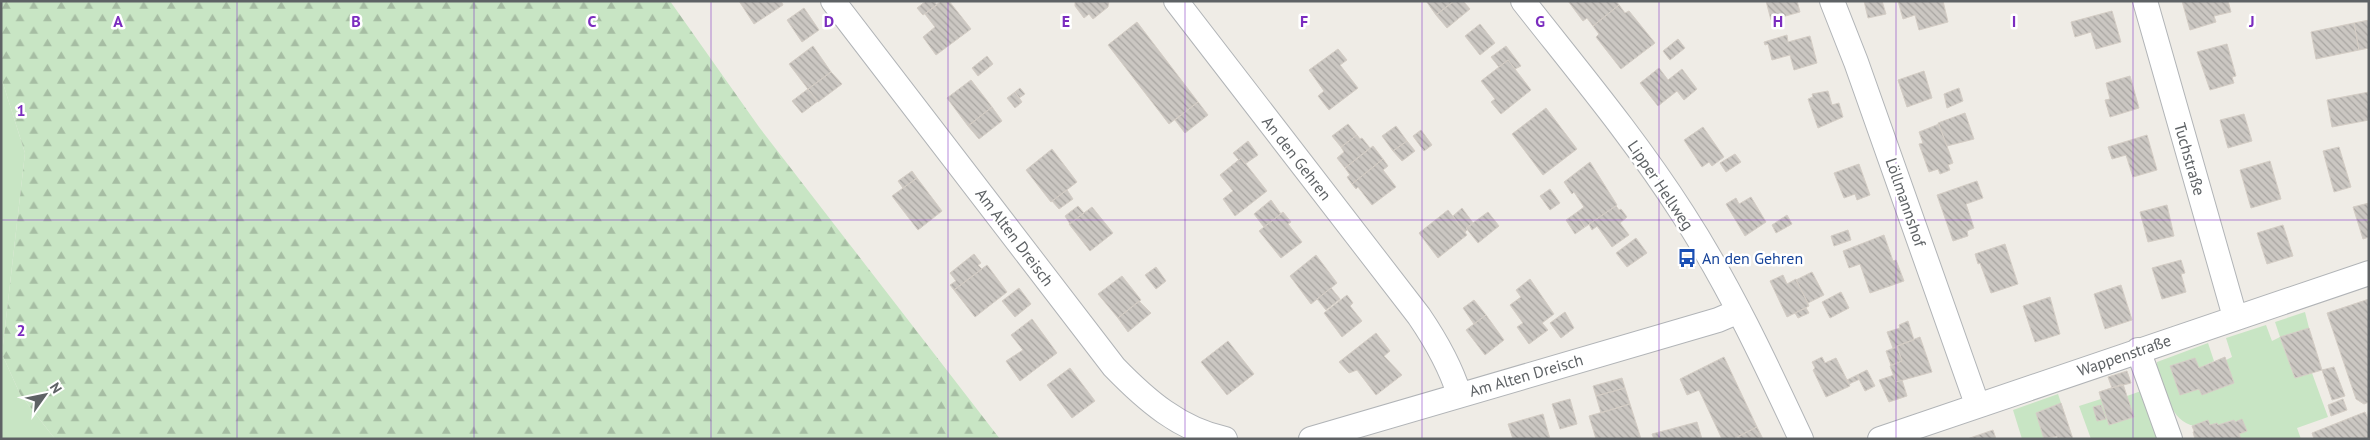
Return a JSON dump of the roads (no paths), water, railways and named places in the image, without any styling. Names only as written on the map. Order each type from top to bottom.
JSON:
[{"type":"street","name":"Am Alten Dreisch","points":[[833,1],[1114,367],[1155,406],[1178,421],[1211,436],[1225,439]]},
{"type":"street","name":"An den Gehren","points":[[1176,1],[1419,316],[1440,348],[1453,374],[1459,394]]},
{"type":"street","name":"Lipper Hellweg","points":[[1523,1],[1656,173],[1684,216],[1739,310],[1801,439]]},
{"type":"street","name":"Löllmannshof","points":[[1832,1],[1856,62],[1977,404]]},
{"type":"street","name":"Tuchstraße","points":[[2145,1],[2235,317]]},
{"type":"street","name":"Wappenstraße","points":[[1880,439],[1977,404],[2369,273]]},
{"type":"street","name":"Am Alten Dreisch","points":[[1312,439],[1459,394],[1718,320],[1739,310]]},
{"type":"street","points":[[2138,350],[2170,439]]},
{"type":"place","name":"An den Gehren","points":[[1687,258]]}]
